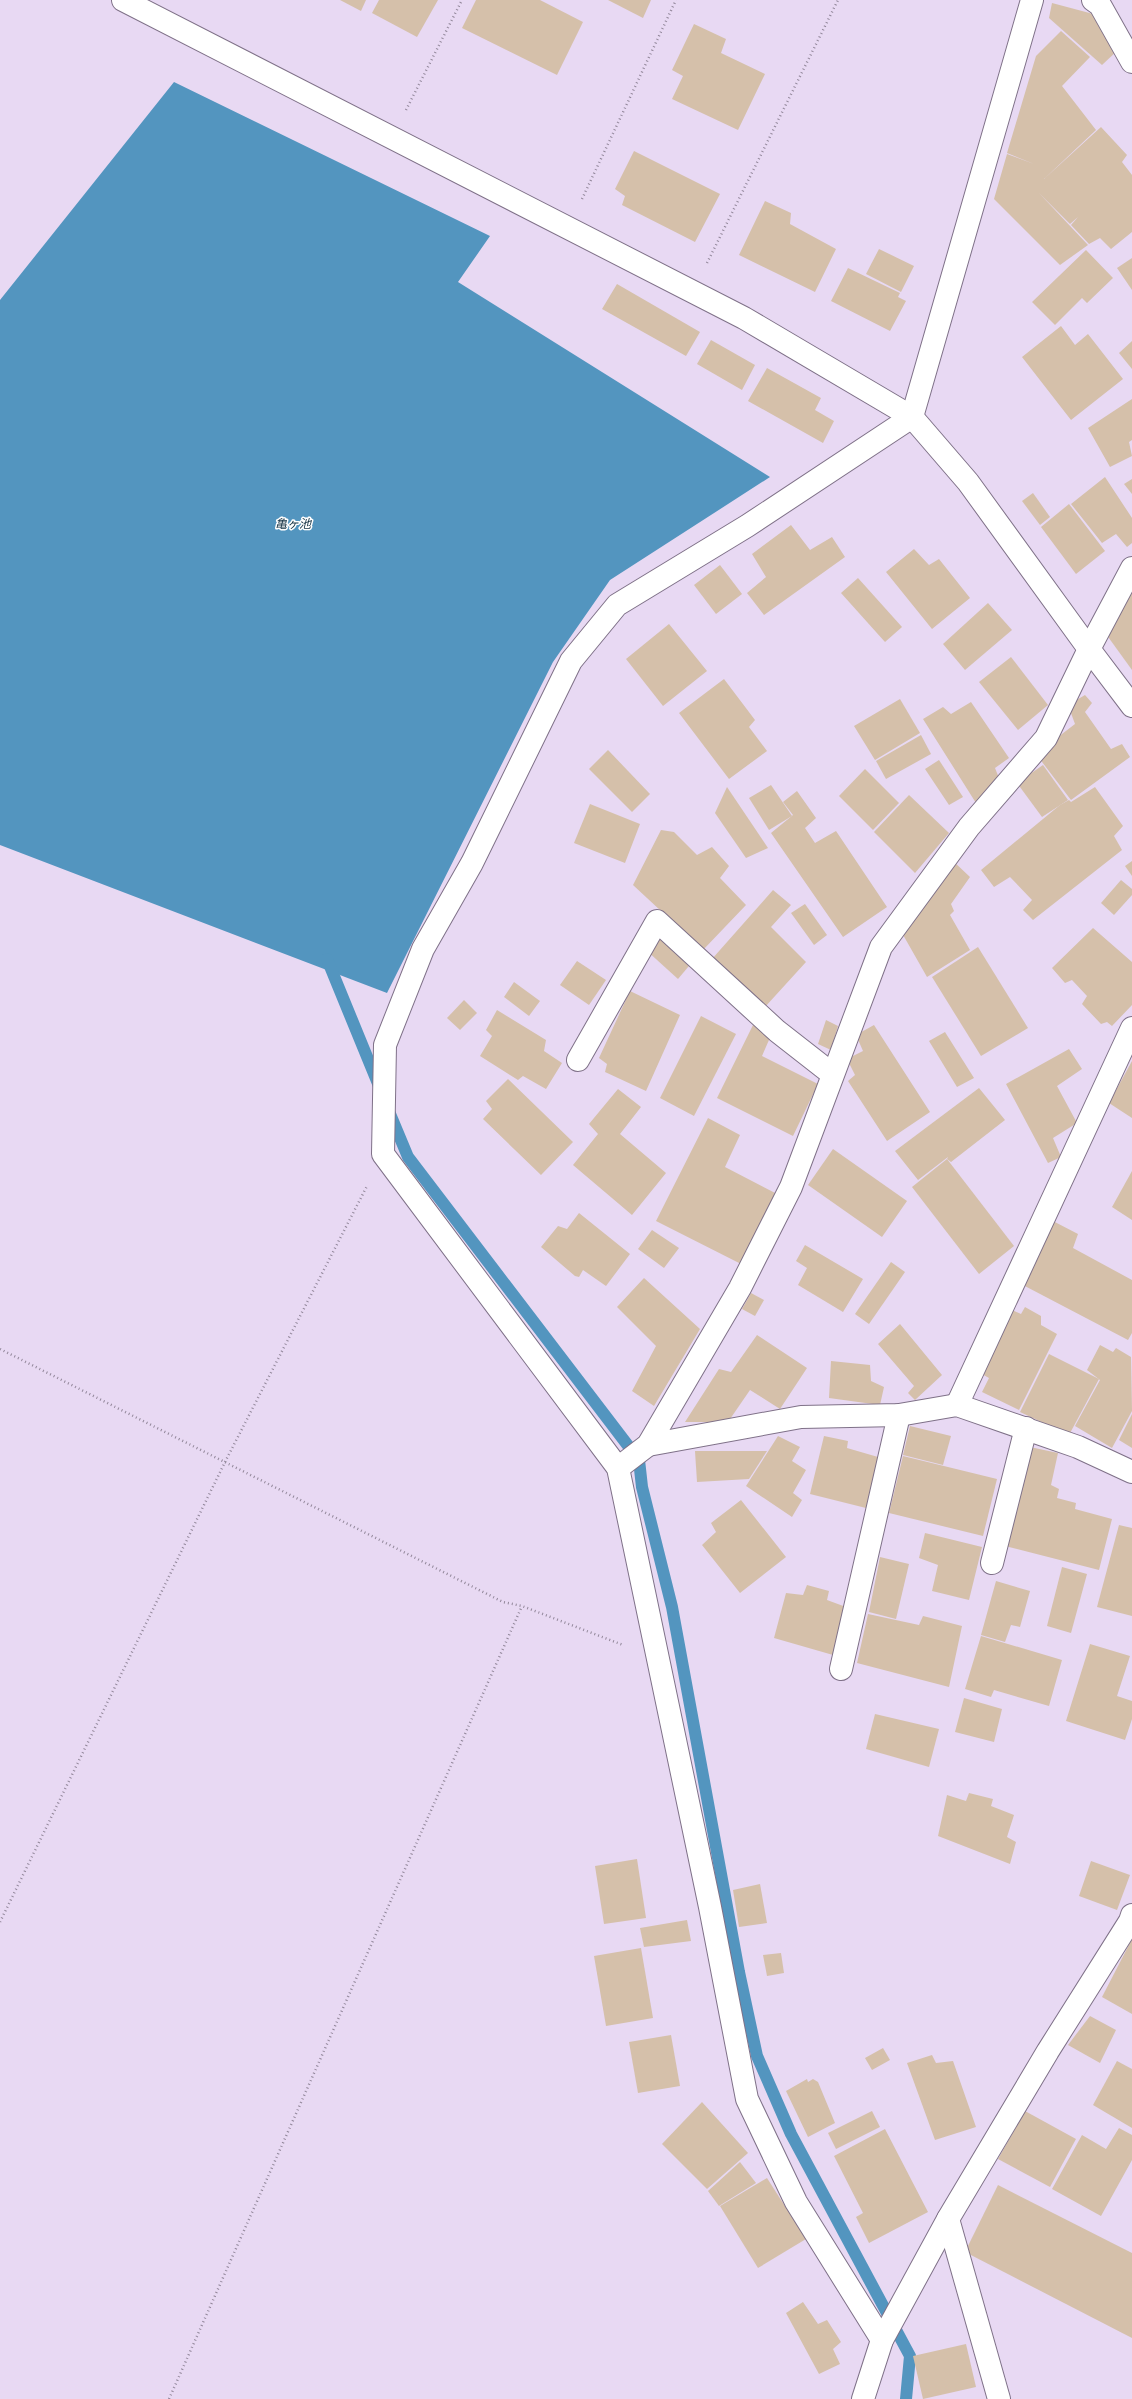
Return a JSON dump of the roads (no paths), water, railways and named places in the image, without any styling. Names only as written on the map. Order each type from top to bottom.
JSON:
[{"type":"street","points":[[123,0],[744,318],[912,417],[968,482],[1132,706]]},
{"type":"street","points":[[882,2340],[796,2202],[747,2099],[710,1908],[618,1468],[384,1154],[385,1045],[423,950],[472,864],[571,661],[617,605],[747,526],[912,417],[1032,0]]},
{"type":"street","points":[[1101,2],[1132,62]]},
{"type":"street","points":[[618,1468],[648,1445],[740,1288],[791,1186],[881,947],[969,827],[1046,738],[1089,649],[1132,568]]},
{"type":"street","points":[[578,1060],[657,921],[778,1031],[832,1074]]},
{"type":"street","points":[[957,1405],[1132,1028]]},
{"type":"street","points":[[648,1445],[801,1417],[899,1415],[957,1405],[1026,1428],[1078,1448],[1132,1472]]},
{"type":"street","points":[[841,1669],[899,1415]]},
{"type":"street","points":[[992,1563],[1026,1428]]},
{"type":"street","points":[[862,2399],[882,2340],[948,2219],[1048,2051],[1130,1922],[1132,1915]]},
{"type":"street","points":[[948,2219],[999,2399]]},
{"type":"water","name":"亀ヶ池","points":[[174,82],[490,236],[458,282],[770,477],[610,580],[553,662],[387,993],[0,845],[0,300]]},
{"type":"waterway","points":[[327,959],[379,1086]]},
{"type":"waterway","points":[[388,1109],[408,1157],[639,1460],[642,1487],[672,1607],[739,1972],[757,2056],[791,2134],[910,2356],[906,2399]]}]
